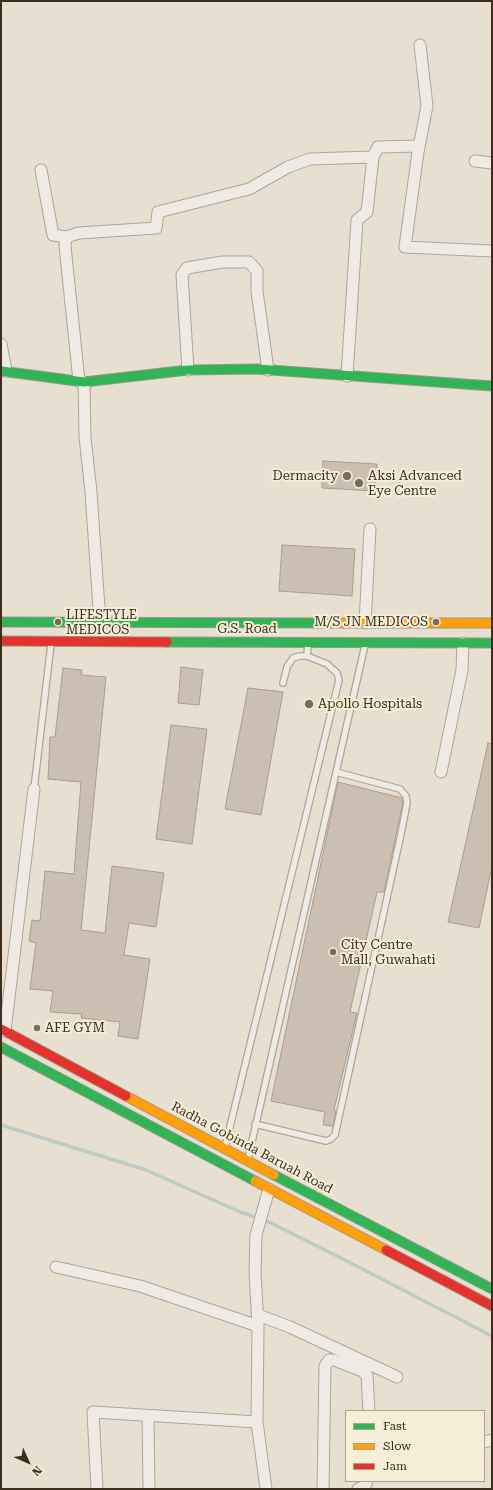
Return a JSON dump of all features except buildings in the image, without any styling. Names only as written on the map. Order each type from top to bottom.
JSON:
[{"type":"main road","points":[[3,371],[81,381],[188,370],[268,370],[492,386]]},
{"type":"main road","name":"G.S. Road","points":[[1,622],[492,623]]},
{"type":"main road","name":"G.S. Road","points":[[1,641],[308,643],[318,651],[365,643],[492,643]]},
{"type":"main road","name":"Radha Gobinda Baruah Road","points":[[3,1030],[224,1149],[492,1289]]},
{"type":"main road","points":[[1,1047],[492,1306]]},
{"type":"street","points":[[420,45],[427,106],[405,247],[492,251]]},
{"type":"street","points":[[347,376],[357,220],[367,212],[373,157],[378,147],[420,146]]},
{"type":"street","points":[[41,170],[53,235],[66,237],[79,233],[156,228],[158,212],[249,189],[288,167],[310,158],[373,157]]},
{"type":"street","points":[[475,161],[492,163]]},
{"type":"street","points":[[66,237],[65,246],[81,381],[91,492],[100,623]]},
{"type":"street","points":[[188,370],[182,275],[187,268],[223,262],[249,262],[256,271],[257,291],[268,370]]},
{"type":"street","points":[[1,344],[3,371]]},
{"type":"street","points":[[365,623],[370,529]]},
{"type":"street","points":[[441,772],[462,670],[463,643]]},
{"type":"street","points":[[3,1030],[34,789]]},
{"type":"street","points":[[266,1489],[257,1422],[258,1320],[255,1272],[256,1235],[270,1190]]},
{"type":"street","points":[[56,1267],[140,1286],[290,1328],[397,1377]]},
{"type":"street","points":[[323,1489],[325,1366],[329,1360],[334,1360],[362,1371],[367,1375],[369,1410]]},
{"type":"street","points":[[96,1489],[93,1412],[257,1422]]},
{"type":"street","points":[[148,1416],[149,1489]]},
{"type":"street","points":[[358,1489],[365,1486],[367,1482]]},
{"type":"lane","points":[[34,789],[51,641]]},
{"type":"lane","points":[[307,656],[308,643]]},
{"type":"lane","points":[[248,1161],[255,1124],[365,643]]},
{"type":"lane","points":[[224,1149],[339,680],[337,673],[327,664],[318,651],[307,656],[293,658],[287,667],[283,683]]},
{"type":"lane","points":[[255,1124],[326,1141],[335,1135],[407,803],[406,796],[400,789],[336,772]]},
{"type":"waterway","points":[[1,1125],[146,1170],[238,1211],[271,1223],[492,1336]]},
{"type":"traffic: fast","points":[[1,371],[84,382],[188,370],[257,369],[492,386]]},
{"type":"traffic: fast","points":[[1,622],[329,623]]},
{"type":"traffic: fast","points":[[167,642],[492,643]]},
{"type":"traffic: fast","points":[[1,1047],[255,1181]]},
{"type":"traffic: fast","points":[[274,1175],[492,1289]]},
{"type":"traffic: slow","points":[[329,623],[492,623]]},
{"type":"traffic: slow","points":[[126,1096],[274,1175]]},
{"type":"traffic: slow","points":[[255,1181],[386,1250]]},
{"type":"traffic: jam","points":[[1,641],[167,642]]},
{"type":"traffic: jam","points":[[1,1029],[126,1096]]},
{"type":"traffic: jam","points":[[386,1250],[492,1306]]},
{"type":"place","name":"Dermacity","points":[[347,476]]},
{"type":"place","name":"Aksi Advanced Eye Centre","points":[[359,483]]},
{"type":"place","name":"LIFESTYLE MEDICOS","points":[[58,622]]},
{"type":"place","name":"M/S JN MEDICOS","points":[[436,622]]},
{"type":"place","name":"Apollo Hospitals","points":[[309,704]]},
{"type":"place","name":"City Centre Mall, Guwahati","points":[[333,952]]},
{"type":"place","name":"AFE GYM","points":[[37,1028]]}]
